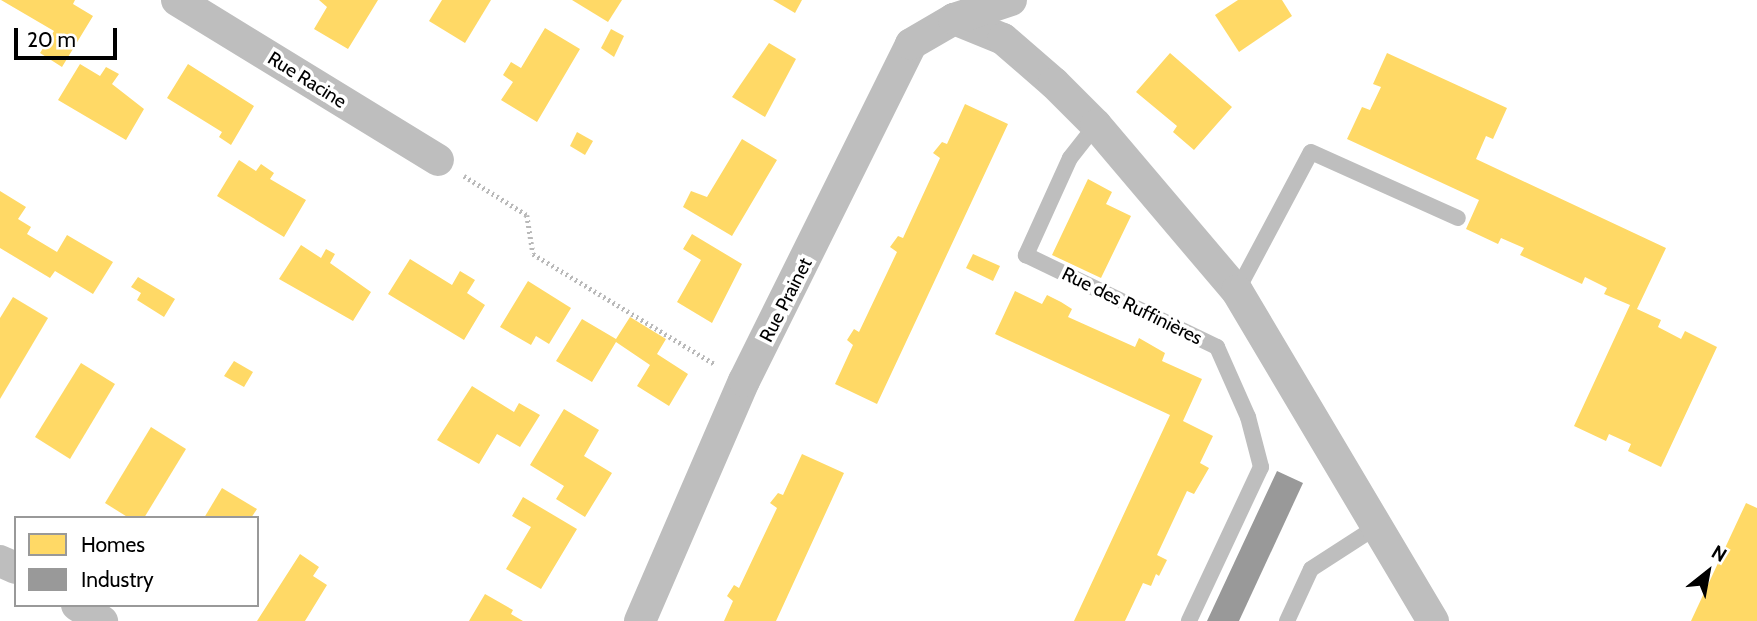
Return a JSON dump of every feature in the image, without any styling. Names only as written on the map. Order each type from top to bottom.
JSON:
[{"type":"street","name":"Rue Racine","points":[[177,0],[438,160]]},
{"type":"street","name":"Rue Prainet","points":[[640,621],[744,381],[911,44],[952,10],[1011,0]]},
{"type":"street","points":[[952,10],[1003,39],[1096,125],[1237,291],[1433,621]]},
{"type":"street","points":[[80,607],[102,621]]},
{"type":"lane","name":"Rue des Ruffinières","points":[[1096,125],[1070,158],[1026,255],[1217,347],[1248,416],[1261,467],[1189,621]]},
{"type":"lane","points":[[1237,291],[1311,152],[1458,218]]},
{"type":"lane","points":[[1287,621],[1311,569],[1376,527]]},
{"type":"path","points":[[438,160],[527,215],[533,254],[744,381]]},
{"type":"building: Homes","points":[[1,0],[75,0],[73,4],[93,16],[62,67],[40,53],[54,31]]},
{"type":"building: Homes","points":[[319,0],[378,0],[348,49],[314,29],[327,7]]},
{"type":"building: Homes","points":[[442,0],[491,0],[465,43],[429,21]]},
{"type":"building: Homes","points":[[572,0],[622,0],[608,22]]},
{"type":"building: Homes","points":[[773,0],[802,0],[795,13]]},
{"type":"building: Homes","points":[[1238,0],[1282,0],[1292,16],[1239,52],[1215,15]]},
{"type":"building: Homes","points":[[545,28],[580,49],[537,122],[501,100],[513,82],[503,75],[511,62],[521,68]]},
{"type":"building: Homes","points":[[611,29],[624,36],[614,57],[601,48]]},
{"type":"building: Homes","points":[[769,43],[796,59],[765,117],[732,97]]},
{"type":"building: Homes","points":[[1170,53],[1232,107],[1194,150],[1173,132],[1177,126],[1136,92]]},
{"type":"building: Homes","points":[[1387,53],[1507,108],[1493,139],[1486,136],[1476,159],[1666,248],[1637,309],[1661,320],[1658,327],[1681,339],[1685,331],[1717,347],[1661,467],[1628,451],[1631,444],[1609,434],[1606,441],[1574,426],[1630,305],[1604,294],[1607,288],[1585,277],[1582,284],[1520,255],[1524,248],[1501,238],[1498,244],[1466,229],[1479,200],[1347,139],[1362,107],[1370,110],[1381,87],[1373,84]]},
{"type":"building: Homes","points":[[80,64],[100,76],[106,67],[119,74],[112,84],[144,109],[126,140],[58,100]]},
{"type":"building: Homes","points":[[188,64],[254,106],[231,145],[219,137],[222,132],[167,98]]},
{"type":"building: Homes","points":[[965,104],[1008,124],[877,404],[835,384],[853,345],[847,340],[854,329],[859,332],[897,252],[890,247],[898,236],[903,238],[940,158],[933,153],[942,142],[947,144]]},
{"type":"building: Homes","points":[[577,132],[593,141],[585,155],[570,146]]},
{"type":"building: Homes","points":[[742,139],[777,160],[732,236],[683,207],[691,191],[707,197]]},
{"type":"building: Homes","points":[[239,160],[256,171],[261,164],[274,173],[270,179],[306,200],[284,237],[217,196]]},
{"type":"building: Homes","points":[[1088,179],[1112,192],[1106,204],[1131,216],[1101,278],[1052,255]]},
{"type":"building: Homes","points":[[0,191],[26,207],[18,219],[31,227],[27,234],[57,252],[67,235],[113,262],[93,294],[55,271],[50,278],[0,248]]},
{"type":"building: Homes","points":[[692,234],[742,264],[712,323],[677,302],[701,260],[683,249]]},
{"type":"building: Homes","points":[[301,245],[321,258],[326,249],[335,254],[330,263],[371,292],[353,321],[279,279]]},
{"type":"building: Homes","points":[[973,254],[1000,266],[993,281],[966,268]]},
{"type":"building: Homes","points":[[410,259],[452,285],[460,271],[475,280],[467,293],[485,305],[464,340],[388,294]]},
{"type":"building: Homes","points":[[138,277],[175,299],[164,317],[137,300],[141,293],[131,287]]},
{"type":"building: Homes","points":[[528,281],[571,308],[549,344],[536,336],[531,345],[500,327]]},
{"type":"building: Homes","points":[[1015,291],[1042,304],[1047,295],[1072,309],[1068,317],[1135,347],[1139,338],[1165,353],[1162,361],[1202,379],[1183,421],[1213,436],[1200,463],[1209,468],[1194,494],[1187,491],[1157,555],[1167,560],[1151,586],[1143,583],[1125,621],[1074,621],[1170,415],[995,334]]},
{"type":"building: Homes","points":[[13,297],[48,318],[0,399],[0,318]]},
{"type":"building: Homes","points":[[630,317],[666,339],[657,354],[688,374],[669,406],[637,386],[650,365],[616,342],[592,382],[556,361],[582,319],[616,339]]},
{"type":"building: Homes","points":[[234,361],[253,372],[244,387],[224,376]]},
{"type":"building: Homes","points":[[81,363],[115,384],[70,459],[35,437]]},
{"type":"building: Homes","points":[[472,386],[514,412],[519,403],[540,415],[520,447],[497,434],[479,464],[437,440]]},
{"type":"building: Homes","points":[[564,409],[599,430],[584,456],[612,473],[585,517],[556,499],[564,486],[530,465]]},
{"type":"building: Homes","points":[[151,427],[186,449],[145,516],[126,516],[105,503]]},
{"type":"building: Homes","points":[[802,454],[844,473],[776,621],[724,621],[733,601],[727,596],[734,585],[739,588],[777,508],[770,503],[778,493],[783,495]]},
{"type":"building: Homes","points":[[222,488],[257,509],[252,516],[205,516]]},
{"type":"building: Homes","points":[[523,497],[577,529],[541,589],[506,569],[531,527],[512,516]]},
{"type":"building: Homes","points":[[1746,503],[1757,508],[1757,621],[1691,621]]},
{"type":"building: Homes","points":[[300,554],[319,567],[313,576],[327,585],[305,621],[257,621]]},
{"type":"building: Homes","points":[[485,594],[513,610],[511,614],[523,621],[469,621]]},
{"type":"building: Industry","points":[[1277,471],[1303,483],[1239,621],[1207,621]]}]
